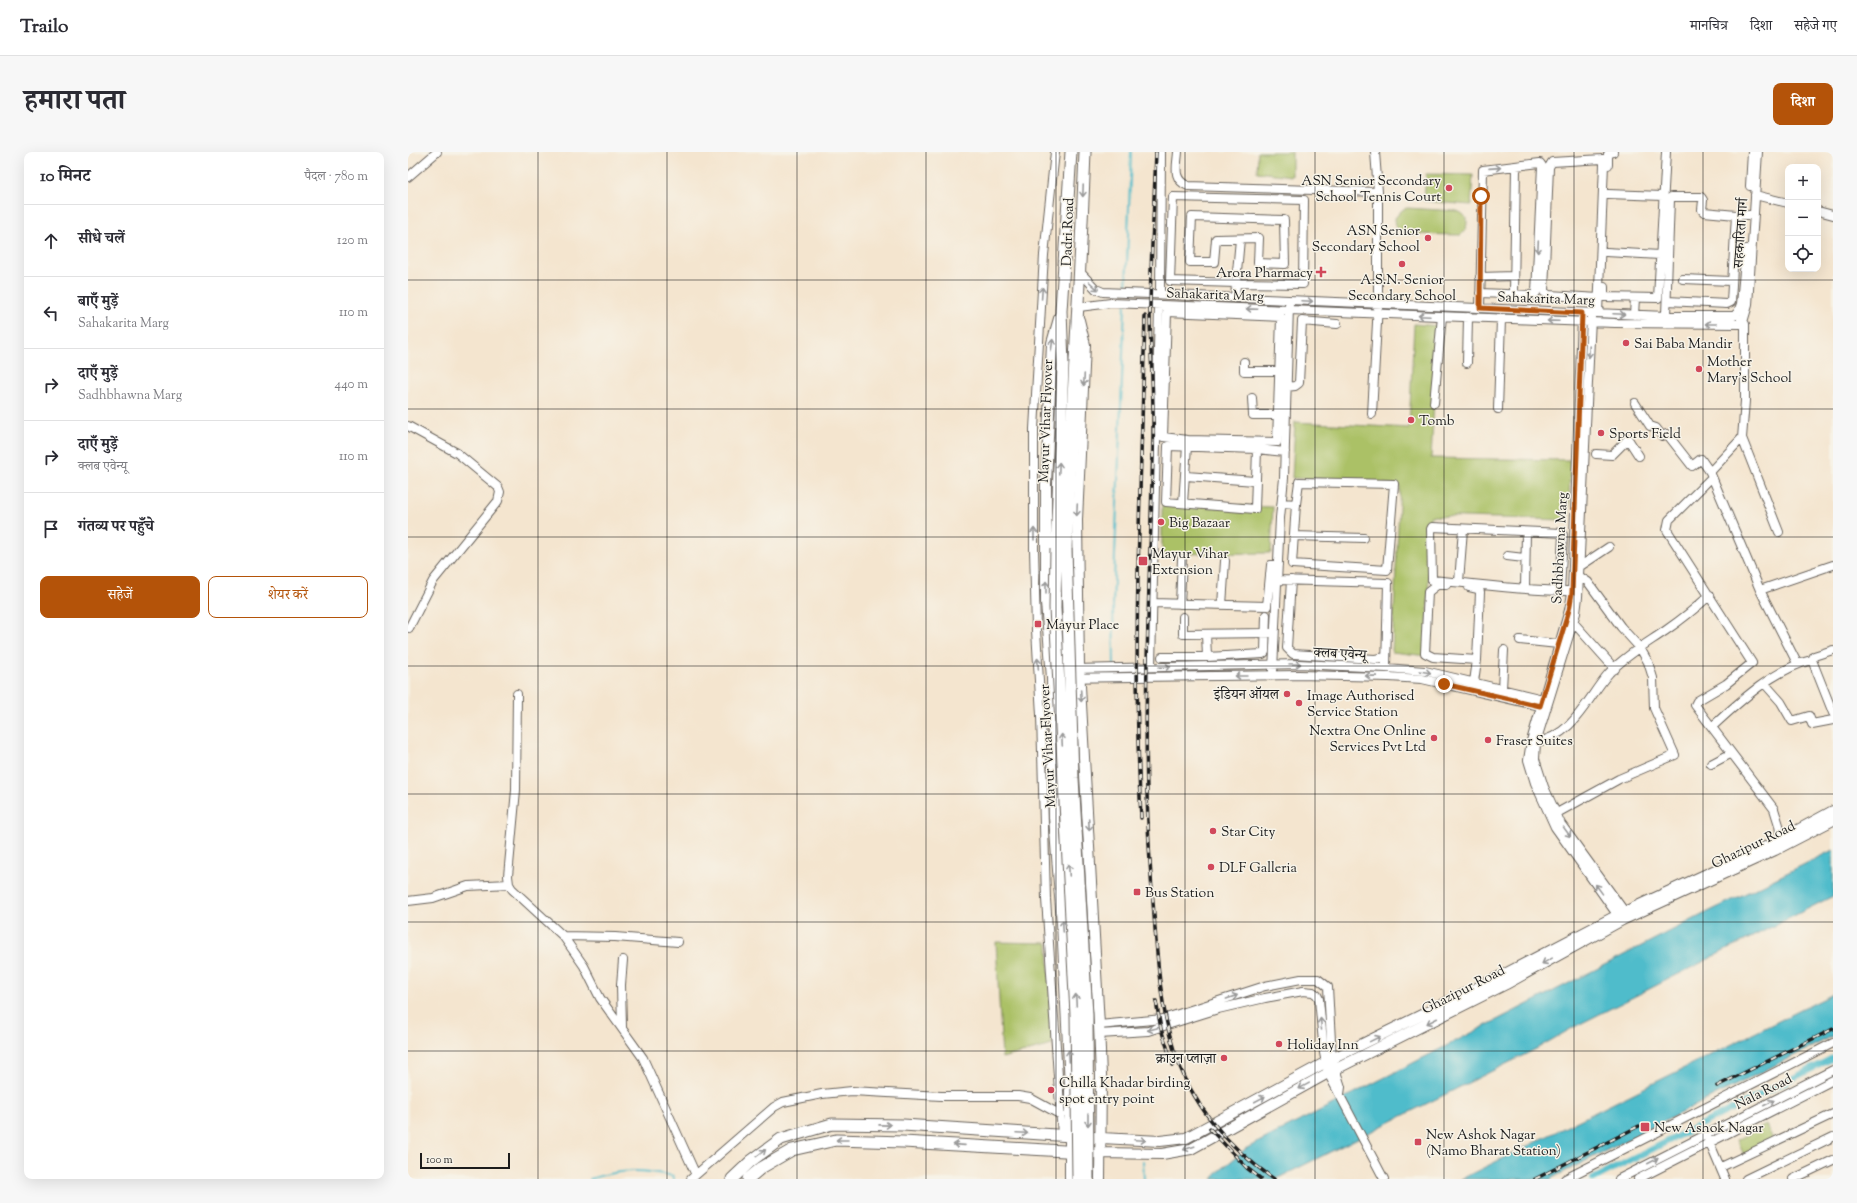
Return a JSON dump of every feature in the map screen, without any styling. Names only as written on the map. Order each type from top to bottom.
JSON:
[{"type":"highway","name":"Dadri Road","points":[[1061,311],[1071,152]]},
{"type":"highway","name":"Dadri Road","points":[[1078,310],[1085,152]]},
{"type":"highway","name":"Mayur Vihar Flyover","points":[[1078,310],[1066,550],[1073,778],[1087,1015],[1088,1179]]},
{"type":"highway","name":"Mayur Vihar Flyover","points":[[1061,311],[1063,365],[1060,414],[1055,608],[1076,1015],[1078,1179]]},
{"type":"highway","points":[[732,1179],[751,1161],[781,1139],[832,1124],[939,1128],[1101,1138]]},
{"type":"highway","points":[[748,1179],[761,1168],[792,1150],[836,1140],[1100,1153]]},
{"type":"main road","points":[[1078,310],[1085,346],[1077,520],[1079,673],[1099,1030],[1101,1138],[1100,1179]]},
{"type":"main road","points":[[1061,311],[1052,343],[1046,486],[1046,602],[1051,674],[1050,816],[1062,923],[1070,1078],[1066,1135],[1069,1152],[1070,1179]]},
{"type":"main road","points":[[1046,602],[1056,612],[1064,614],[1073,609],[1078,600]]},
{"type":"main road","name":"Ghazipur Road","points":[[1101,1138],[1160,1142],[1186,1138],[1331,1070],[1506,984],[1623,916],[1781,839],[1833,811]]},
{"type":"main road","name":"Ghazipur Road","points":[[1623,916],[1775,850],[1833,820]]},
{"type":"main road","name":"Ghazipur Road","points":[[1100,1153],[1162,1154],[1191,1149],[1331,1070]]},
{"type":"street","points":[[408,177],[437,152]]},
{"type":"street","points":[[1055,152],[1044,263],[1034,429],[1036,630],[1041,715],[1050,816],[1046,899],[1061,1115],[1066,1135]]},
{"type":"street","points":[[1160,294],[1161,152]]},
{"type":"street","points":[[1178,152],[1177,178],[1179,182],[1188,186],[1378,192]]},
{"type":"street","points":[[1372,414],[1376,313],[1378,304],[1378,192],[1375,152]]},
{"type":"street","points":[[1613,152],[1608,154],[1604,297],[1635,298],[1658,298],[1666,152]]},
{"type":"street","points":[[1744,319],[1736,313],[1741,304],[1751,215],[1752,152]]},
{"type":"street","name":"सहकारिता मार्ग","points":[[1742,438],[1745,400],[1744,319],[1748,305],[1751,215],[1755,195],[1758,152]]},
{"type":"street","name":"Sadhbhawna Marg","points":[[1599,298],[1549,295],[1544,292],[1548,167],[1552,162],[1603,159],[1599,298],[1586,322],[1572,591],[1569,610],[1558,644],[1544,703],[1536,742],[1535,759],[1544,787],[1561,824],[1623,916]]},
{"type":"street","points":[[1480,293],[1534,295],[1536,293],[1542,166],[1538,163],[1516,167],[1485,169],[1482,172],[1480,277],[1480,293],[1480,308]]},
{"type":"street","points":[[1514,294],[1516,167]]},
{"type":"street","points":[[1608,194],[1663,196]]},
{"type":"street","points":[[1755,195],[1785,203]]},
{"type":"street","points":[[1666,316],[1671,196],[1701,197],[1703,200],[1702,210],[1704,212],[1751,215]]},
{"type":"street","points":[[1173,197],[1304,200],[1302,284],[1236,283],[1170,281],[1173,197]]},
{"type":"street","points":[[1821,212],[1833,215]]},
{"type":"street","points":[[1667,301],[1729,303],[1736,215]]},
{"type":"street","points":[[1192,218],[1208,218],[1284,220],[1285,264],[1258,264],[1259,238],[1240,239],[1216,239],[1214,262],[1190,262],[1192,218]]},
{"type":"street","points":[[1235,298],[1240,239]]},
{"type":"street","points":[[1606,252],[1660,255]]},
{"type":"street","name":"Sahakarita Marg","points":[[1080,272],[1096,289],[1112,292],[1142,294],[1634,315],[1734,316],[1736,313]]},
{"type":"street","points":[[1480,277],[1514,276]]},
{"type":"street","points":[[1683,279],[1731,282]]},
{"type":"street","points":[[1634,315],[1635,298]]},
{"type":"street","points":[[1273,675],[1285,452],[1278,415],[1280,371],[1286,315],[1290,300]]},
{"type":"street","name":"Sahakarita Marg","points":[[1078,310],[1102,303],[1111,303],[1159,305],[1286,315],[1376,313],[1586,322],[1741,324],[1744,319]]},
{"type":"street","points":[[1151,667],[1159,305]]},
{"type":"street","points":[[1166,312],[1286,315],[1286,387],[1281,437],[1277,442],[1188,440],[1163,437],[1166,312]]},
{"type":"street","points":[[1434,403],[1442,316]]},
{"type":"street","points":[[1467,363],[1468,318]]},
{"type":"street","points":[[1498,408],[1501,319]]},
{"type":"street","points":[[1286,387],[1295,386],[1299,383],[1302,321],[1337,324]]},
{"type":"street","name":"Sadhbhawna Marg","points":[[1586,322],[1578,597],[1573,622],[1530,741],[1528,760],[1535,783],[1555,827],[1623,916]]},
{"type":"street","points":[[1244,362],[1244,371],[1280,371]]},
{"type":"street","points":[[1252,398],[1253,415],[1278,415]]},
{"type":"street","points":[[1635,403],[1650,426],[1656,428],[1662,436],[1667,434],[1692,466],[1701,459],[1711,475],[1760,590],[1797,663]]},
{"type":"street","points":[[408,426],[457,453],[498,487],[500,492],[498,501],[433,581],[409,628]]},
{"type":"street","points":[[1779,532],[1742,438],[1711,475],[1669,520],[1667,530],[1710,595],[1752,663],[1726,684],[1695,703],[1695,706],[1713,726],[1730,754],[1774,809],[1780,825],[1781,839]]},
{"type":"street","points":[[1596,454],[1612,455],[1628,439],[1639,456]]},
{"type":"street","points":[[1257,449],[1255,509],[1166,502],[1168,446],[1257,449],[1285,452]]},
{"type":"street","points":[[1183,503],[1187,446]]},
{"type":"street","points":[[1186,476],[1255,480]]},
{"type":"street","points":[[1299,482],[1394,484],[1387,570],[1292,564],[1296,504],[1299,482]]},
{"type":"street","points":[[1282,503],[1296,504]]},
{"type":"street","points":[[1560,591],[1564,535],[1562,533],[1432,527],[1431,529],[1432,580],[1525,590],[1560,591],[1572,591]]},
{"type":"street","points":[[1459,582],[1463,529]]},
{"type":"street","points":[[1525,590],[1524,558],[1526,532]]},
{"type":"street","points":[[1294,536],[1364,538]]},
{"type":"street","points":[[1579,567],[1609,547]]},
{"type":"street","points":[[1507,556],[1524,558]]},
{"type":"street","points":[[1180,604],[1182,559]]},
{"type":"street","points":[[1222,605],[1225,561]]},
{"type":"street","points":[[1152,603],[1267,606],[1271,565],[1278,565]]},
{"type":"street","points":[[1760,590],[1833,565]]},
{"type":"street","points":[[1556,813],[1619,779],[1675,754],[1654,708],[1653,678],[1648,662],[1640,648],[1621,627],[1588,582],[1579,576]]},
{"type":"street","points":[[1277,580],[1388,582],[1386,668]]},
{"type":"street","points":[[1290,580],[1287,648],[1289,652],[1293,654],[1375,659],[1386,657]]},
{"type":"street","points":[[1474,682],[1477,660],[1480,592],[1478,589],[1437,585],[1434,586],[1428,592],[1427,596],[1425,653],[1433,657],[1477,660]]},
{"type":"street","points":[[1536,742],[1544,741],[1571,724],[1583,711],[1610,673],[1640,648],[1691,612],[1710,595]]},
{"type":"street","points":[[1162,657],[1207,658],[1263,654],[1265,652],[1266,615]]},
{"type":"street","points":[[1183,618],[1183,634],[1275,633]]},
{"type":"street","points":[[1573,622],[1615,669]]},
{"type":"street","points":[[1206,634],[1207,658]]},
{"type":"street","points":[[1520,640],[1558,644]]},
{"type":"street","points":[[1502,689],[1504,650]]},
{"type":"street","points":[[1713,726],[1747,694],[1797,663],[1812,660],[1814,656],[1833,650]]},
{"type":"street","points":[[1812,660],[1833,713]]},
{"type":"street","name":"क्लब एवेन्यू","points":[[1079,673],[1106,668],[1126,667],[1274,664],[1386,668],[1425,671],[1502,689],[1544,703]]},
{"type":"street","points":[[1051,674],[1079,673]]},
{"type":"street","name":"क्लब एवेन्यू","points":[[1079,673],[1106,677],[1273,675],[1422,679],[1544,703]]},
{"type":"street","points":[[1765,684],[1781,702],[1792,721],[1809,716],[1812,724],[1833,720]]},
{"type":"street","points":[[517,694],[516,790],[508,884],[535,912],[563,936],[584,966],[600,998],[622,1026],[643,1058],[658,1087],[693,1176],[778,1104],[822,1094],[852,1091],[936,1096],[1018,1096],[1030,1098],[1061,1115]]},
{"type":"street","points":[[1711,764],[1730,754]]},
{"type":"street","points":[[408,902],[433,898],[468,886],[508,884]]},
{"type":"street","points":[[563,936],[615,937],[678,942]]},
{"type":"street","points":[[622,1026],[621,985],[623,960]]},
{"type":"street","points":[[1099,1030],[1163,1019],[1265,986],[1314,978],[1324,982],[1328,987],[1331,1070]]},
{"type":"street","points":[[1324,982],[1317,995],[1331,1070],[1341,1086],[1340,1094],[1368,1145],[1384,1179]]},
{"type":"street","points":[[1099,1030],[1148,1031],[1218,1009],[1265,998],[1303,991],[1312,992],[1317,995]]},
{"type":"street","points":[[1565,1179],[1833,1043]]},
{"type":"street","name":"Nala Road","points":[[1619,1179],[1628,1177],[1833,1070]]},
{"type":"street","name":"Nala Road","points":[[1638,1179],[1833,1080]]},
{"type":"street","points":[[1794,1090],[1798,1098]]},
{"type":"street","points":[[1721,1167],[1833,1114]]},
{"type":"street","points":[[1706,1135],[1726,1179]]},
{"type":"street","points":[[1746,1179],[1833,1137]]},
{"type":"street","points":[[1793,1179],[1833,1160]]},
{"type":"green space","points":[[1258,152],[1292,152],[1292,176],[1257,172]]},
{"type":"green space","name":"ASN Senior Secondary School Tennis Court","points":[[1426,174],[1473,175],[1471,205],[1424,201]]},
{"type":"green space","points":[[1407,208],[1457,211],[1464,215],[1467,225],[1461,235],[1406,234],[1396,228],[1395,218],[1402,210]]},
{"type":"green space","points":[[1414,324],[1438,326],[1431,458],[1570,460],[1569,515],[1565,520],[1430,516],[1427,656],[1392,652],[1400,485],[1292,478],[1295,422],[1409,428]]},
{"type":"green space","points":[[1162,503],[1273,507],[1271,553],[1162,554]]},
{"type":"green space","points":[[996,942],[1048,943],[1052,1045],[1002,1058]]},
{"type":"green space","points":[[1766,1125],[1774,1141],[1744,1155],[1737,1140]]},
{"type":"water","points":[[1833,850],[1833,896],[1574,1027],[1536,1049],[1276,1179],[1212,1179],[1245,1149],[1700,916]]},
{"type":"water","points":[[1833,994],[1833,1036],[1550,1179],[1461,1179]]},
{"type":"waterway","points":[[1126,291],[1131,152]]},
{"type":"waterway","points":[[1114,666],[1113,605],[1125,305]]},
{"type":"waterway","points":[[1593,1179],[1833,1058]]},
{"type":"waterway","points":[[1143,1161],[1144,1179]]},
{"type":"waterway","points":[[590,1179],[611,1173],[631,1171],[651,1172],[673,1176],[674,1179]]},
{"type":"railway","points":[[1156,152],[1150,307],[1153,439],[1146,736],[1149,846],[1159,977],[1165,1014],[1174,1050],[1181,1070],[1190,1088],[1213,1123],[1241,1153],[1274,1179]]},
{"type":"railway","points":[[1141,818],[1138,755],[1137,630],[1145,316]]},
{"type":"railway","points":[[1156,1001],[1161,1029],[1173,1065]]},
{"type":"railway","points":[[1717,1086],[1833,1029]]},
{"type":"railway","points":[[1535,1179],[1639,1126]]},
{"type":"railway","points":[[1210,1129],[1247,1168],[1261,1179]]},
{"type":"place","name":"ASN Senior Secondary School Tennis Court","points":[[1449,188]]},
{"type":"place","name":"ASN Senior Secondary School","points":[[1428,238]]},
{"type":"place","name":"A.S.N. Senior Secondary School","points":[[1402,264]]},
{"type":"place","name":"Arora Pharmacy","points":[[1321,272]]},
{"type":"place","name":"Sai Baba Mandir","points":[[1626,343]]},
{"type":"place","name":"Mother Mary's School","points":[[1699,369]]},
{"type":"place","name":"Tomb","points":[[1411,420]]},
{"type":"place","name":"Sports Field","points":[[1601,433]]},
{"type":"place","name":"Big Bazaar","points":[[1161,522]]},
{"type":"place","name":"Mayur Vihar Extension","points":[[1143,561]]},
{"type":"place","name":"Mayur Place","points":[[1038,624]]},
{"type":"place","name":"इंडियन ऑयल","points":[[1287,694]]},
{"type":"place","name":"Image Authorised Service Station","points":[[1299,703]]},
{"type":"place","name":"Nextra One Online Services Pvt Ltd","points":[[1434,738]]},
{"type":"place","name":"Fraser Suites","points":[[1488,740]]},
{"type":"place","name":"Star City","points":[[1213,831]]},
{"type":"place","name":"DLF Galleria","points":[[1211,867]]},
{"type":"place","name":"Bus Station","points":[[1137,892]]},
{"type":"place","name":"Holiday Inn","points":[[1279,1044]]},
{"type":"place","name":"क्राउन प्लाज़ा","points":[[1224,1058]]},
{"type":"place","name":"Chilla Khadar birding spot entry point","points":[[1051,1090]]},
{"type":"place","name":"New Ashok Nagar","points":[[1645,1127]]},
{"type":"place","name":"New Ashok Nagar (Namo Bharat Station)","points":[[1418,1142]]},
{"type":"route","points":[[1444,684],[1540,706],[1569,610],[1572,593],[1582,313],[1480,308],[1481,196]]}]
